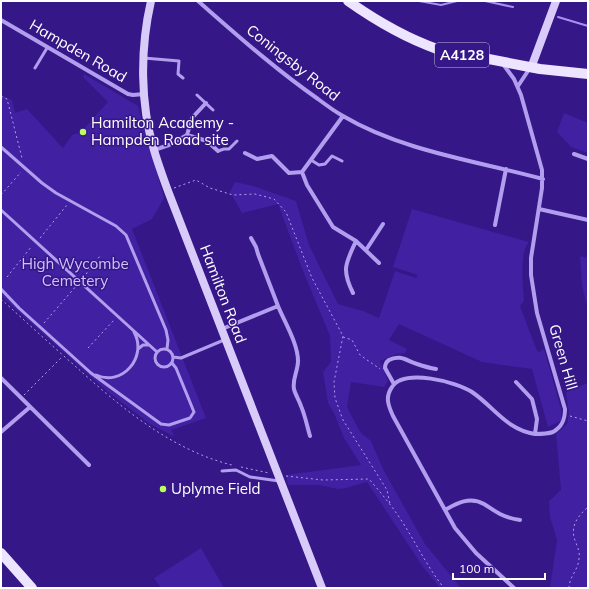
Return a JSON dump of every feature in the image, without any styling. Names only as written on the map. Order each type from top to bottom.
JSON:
[{"type":"main road","name":"A4128","points":[[348,1],[422,44],[450,52],[502,63],[531,68],[588,74]]},
{"type":"main road","points":[[1,553],[32,588]]},
{"type":"street","name":"Hamilton Road","points":[[151,1],[147,18],[144,58],[144,94],[146,115],[154,150],[168,190],[322,588]]},
{"type":"street","name":"Coningsby Road","points":[[198,1],[288,78],[343,116],[387,137],[464,161],[542,178]]},
{"type":"street","points":[[518,86],[531,68],[556,1]]},
{"type":"street","name":"Hampden Road","points":[[1,20],[128,94],[144,94]]},
{"type":"street","name":"Green Hill","points":[[502,63],[518,86],[542,170],[539,209],[531,258],[532,291],[565,409],[565,415]]},
{"type":"street","points":[[154,150],[169,145],[187,135],[192,118],[206,103]]},
{"type":"street","points":[[246,153],[257,159],[272,156],[288,173],[302,172],[343,116]]},
{"type":"street","points":[[187,135],[207,141],[218,151]]},
{"type":"street","points":[[574,154],[588,159]]},
{"type":"street","points":[[495,225],[506,169]]},
{"type":"street","points":[[302,172],[307,185],[333,227],[356,241],[379,262]]},
{"type":"street","points":[[539,209],[588,220]]},
{"type":"street","points":[[366,250],[383,224]]},
{"type":"street","points":[[251,238],[256,247],[297,353],[298,363],[294,376],[294,389],[302,407],[310,436]]},
{"type":"street","points":[[353,293],[346,280],[346,264],[356,241]]},
{"type":"street","points":[[222,329],[278,306]]},
{"type":"street","points":[[394,384],[385,366],[388,361],[394,358],[400,357],[415,364],[436,369]]},
{"type":"street","points":[[1,378],[89,465]]},
{"type":"street","points":[[514,588],[488,565],[455,528],[389,408],[387,399],[390,389],[394,384],[406,379],[417,378],[442,380],[471,392],[504,420],[520,430],[535,434],[546,434],[557,429],[564,421],[565,415]]},
{"type":"street","points":[[516,382],[532,399],[537,419],[535,434]]},
{"type":"street","points":[[1,432],[30,407]]},
{"type":"street","points":[[445,510],[457,503],[475,501],[482,503],[500,514],[520,520]]},
{"type":"lane","points":[[35,68],[47,48]]},
{"type":"lane","points":[[144,58],[179,61],[178,74],[183,78]]},
{"type":"lane","points":[[197,95],[213,110]]},
{"type":"lane","points":[[218,151],[229,149],[237,141]]},
{"type":"lane","points":[[1,147],[42,183],[70,201],[116,226],[126,234],[166,330],[168,340],[166,349]]},
{"type":"lane","points":[[311,160],[319,165],[325,164],[332,156],[335,156],[342,161]]},
{"type":"lane","points":[[1,210],[157,352]]},
{"type":"lane","points":[[1,289],[19,308],[91,373],[161,424],[166,426],[190,418],[194,410],[176,368],[172,363],[173,357],[171,352],[166,349],[161,349],[157,352],[155,358],[159,366],[168,366],[172,363]]},
{"type":"lane","points":[[91,373],[100,377],[109,378],[120,376],[128,371],[138,354],[136,334],[131,328]]},
{"type":"lane","points":[[173,357],[181,358],[226,339]]},
{"type":"lane","points":[[138,349],[142,345],[150,345]]},
{"type":"lane","points":[[107,385],[106,381],[109,378]]},
{"type":"lane","points":[[222,470],[236,470],[250,477],[280,478]]},
{"type":"path","points":[[1,96],[7,99],[20,151],[22,162],[20,164]]},
{"type":"path","points":[[1,195],[24,168]]},
{"type":"path","points":[[168,190],[196,180],[210,188],[233,195],[256,194],[274,199],[286,212],[312,278],[343,336],[352,340],[360,355],[377,367],[385,368]]},
{"type":"path","points":[[40,238],[70,201]]},
{"type":"path","points":[[7,276],[32,246]]},
{"type":"path","points":[[83,277],[100,256]]},
{"type":"path","points":[[43,324],[77,284]]},
{"type":"path","points":[[88,348],[114,321]]},
{"type":"path","points":[[343,336],[334,382],[335,398],[343,420],[387,490],[391,505]]},
{"type":"path","points":[[21,398],[64,356]]},
{"type":"path","points":[[565,415],[588,421]]},
{"type":"path","points":[[280,478],[323,480],[369,479],[391,505],[433,575],[444,588]]},
{"type":"path","points":[[569,588],[569,584],[580,558],[574,540],[574,523],[588,507]]},
{"type":"green space","name":"High Wycombe Cemetery","points":[[84,74],[138,106],[164,198],[152,219],[132,229],[206,418],[171,430],[174,435],[173,436],[150,424],[108,392],[1,296],[1,95],[12,100],[15,113],[27,109],[63,148],[72,135],[81,132],[108,102],[83,77]]},
{"type":"green space","points":[[564,113],[588,123],[588,153],[571,147],[557,132]]},
{"type":"green space","points":[[235,182],[253,186],[296,201],[309,245],[338,304],[363,311],[379,318],[395,271],[416,278],[418,275],[393,267],[412,209],[529,242],[524,254],[524,301],[520,306],[537,351],[539,352],[544,349],[561,409],[561,421],[548,427],[532,369],[482,362],[399,324],[389,340],[407,349],[405,353],[397,354],[380,361],[388,381],[384,387],[351,382],[347,407],[360,432],[371,441],[383,469],[425,544],[461,588],[440,588],[423,567],[367,482],[338,489],[319,485],[288,485],[286,475],[361,465],[344,438],[334,413],[328,403],[323,372],[331,362],[330,336],[301,266],[278,204],[242,213],[230,192]]},
{"type":"green space","points":[[580,256],[588,258],[588,310],[582,285]]},
{"type":"green space","points":[[588,383],[588,588],[550,588],[557,540],[550,517],[549,501],[561,490],[556,434],[567,424],[569,413],[566,392]]},
{"type":"green space","points":[[201,548],[224,588],[161,588],[154,578]]},
{"type":"waterway","points":[[419,1],[441,5],[457,1]]},
{"type":"waterway","points":[[485,1],[513,7]]},
{"type":"waterway","points":[[558,17],[588,26]]},
{"type":"place","name":"Hamilton Academy - Hampden Road site","points":[[83,132]]},
{"type":"place","name":"Uplyme Field","points":[[163,489]]}]
